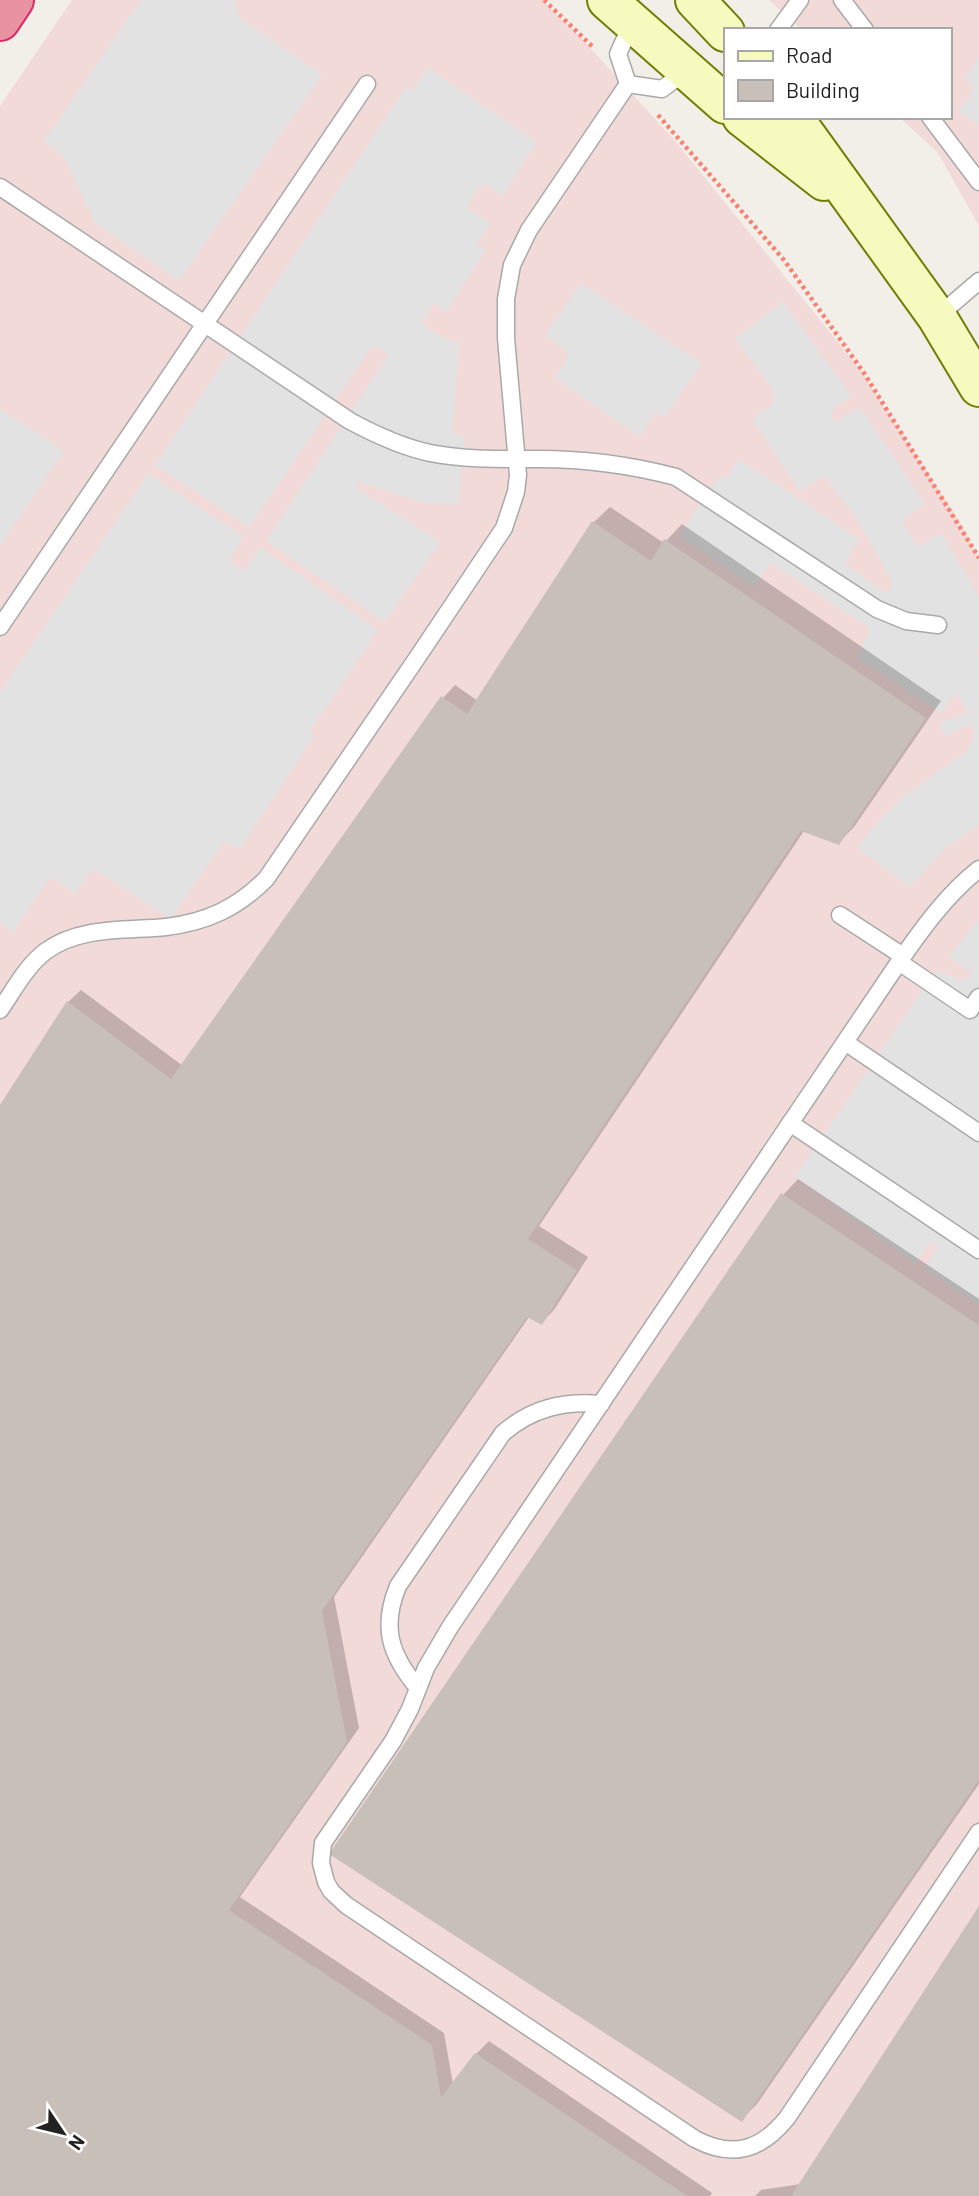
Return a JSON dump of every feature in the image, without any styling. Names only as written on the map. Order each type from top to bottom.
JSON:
[{"type":"highway","points":[[0,21],[14,0]]},
{"type":"street","points":[[695,0],[724,31]]},
{"type":"street","points":[[619,11],[724,103]]},
{"type":"street","points":[[745,119],[859,209]]},
{"type":"street","points":[[794,119],[937,317],[979,387]]},
{"type":"lane","points":[[779,28],[800,0]]},
{"type":"lane","points":[[842,0],[863,28]]},
{"type":"lane","points":[[619,11],[618,54],[628,84]]},
{"type":"lane","points":[[628,84],[662,89],[686,71]]},
{"type":"lane","points":[[0,627],[367,83]]},
{"type":"lane","points":[[2,1003],[27,969],[55,945],[83,935],[168,927],[204,919],[240,903],[266,879],[495,544],[511,510],[516,492],[518,460],[506,338],[506,299],[512,265],[530,229],[628,84]]},
{"type":"lane","points":[[932,119],[979,182]]},
{"type":"lane","points":[[0,187],[351,421],[386,439],[440,454],[496,460],[588,461],[650,470],[676,477],[877,609],[906,621],[937,625]]},
{"type":"lane","points":[[937,317],[979,281]]},
{"type":"lane","points":[[979,869],[960,884],[901,959],[450,1627],[426,1668],[410,1709],[393,1741],[323,1843],[320,1863],[331,1891],[346,1905],[695,2139],[718,2149],[731,2150],[757,2145],[768,2138],[787,2118],[979,1832]]},
{"type":"lane","points":[[840,915],[976,1008]]},
{"type":"lane","points":[[845,1042],[979,1133]]},
{"type":"lane","points":[[790,1123],[979,1250]]},
{"type":"lane","points":[[418,1688],[396,1657],[390,1638],[391,1603],[398,1586],[503,1433],[517,1421],[555,1405],[579,1402],[601,1404]]},
{"type":"path","points":[[544,0],[599,54]]},
{"type":"path","points":[[651,107],[784,260],[864,373],[979,558]]},
{"type":"shaded area","points":[[72,0],[542,0],[584,41],[676,142],[859,368],[959,521],[979,557],[979,2196],[0,2196],[0,106]]},
{"type":"shaded area","points":[[141,0],[235,0],[239,17],[322,75],[179,281],[95,223],[64,157],[44,141]]},
{"type":"shaded area","points":[[769,0],[979,0],[979,226],[938,153],[901,119],[951,119],[951,28],[800,28]]},
{"type":"shaded area","points":[[979,57],[979,125],[958,112],[975,88],[964,79]]},
{"type":"shaded area","points":[[428,68],[537,142],[502,196],[486,185],[477,189],[467,206],[490,223],[477,244],[486,250],[446,312],[434,302],[422,323],[451,341],[459,341],[453,429],[455,435],[465,437],[458,505],[422,502],[359,482],[355,487],[440,542],[385,622],[266,541],[388,356],[384,351],[376,347],[370,349],[249,527],[155,465],[406,87],[412,91]]},
{"type":"shaded area","points":[[581,283],[701,363],[665,417],[660,413],[654,414],[640,437],[555,378],[568,357],[566,351],[545,335]]},
{"type":"shaded area","points":[[783,302],[851,396],[834,408],[832,418],[836,422],[860,407],[925,504],[903,523],[914,542],[920,546],[941,533],[979,596],[979,825],[948,846],[909,887],[857,847],[883,816],[908,793],[967,751],[973,739],[973,728],[967,725],[945,737],[939,723],[965,714],[967,709],[958,696],[952,697],[941,713],[856,657],[869,634],[869,628],[772,564],[768,565],[754,587],[680,537],[717,479],[726,477],[739,459],[859,539],[847,559],[847,566],[885,592],[890,590],[893,582],[854,515],[827,480],[822,476],[800,492],[752,419],[772,404],[775,393],[735,338]]},
{"type":"shaded area","points":[[0,409],[64,451],[0,546]]},
{"type":"shaded area","points":[[148,474],[243,536],[230,558],[233,565],[240,570],[247,568],[260,547],[378,630],[310,731],[314,736],[240,849],[227,842],[222,844],[171,919],[96,871],[89,873],[75,894],[55,879],[49,879],[13,932],[0,923],[0,692]]},
{"type":"shaded area","points":[[979,920],[979,1305],[924,1269],[937,1249],[935,1244],[930,1242],[915,1264],[795,1177],[936,970],[964,981],[972,974],[949,956]]},
{"type":"building","points":[[592,521],[651,561],[664,539],[926,718],[839,845],[801,831],[528,1239],[577,1270],[542,1325],[527,1317],[322,1611],[347,1742],[229,1910],[432,2045],[441,2097],[475,2053],[687,2196],[0,2196],[0,1105],[67,1001],[171,1079],[441,696],[467,714]]},
{"type":"building","points":[[781,1193],[979,1325],[979,1780],[742,2122],[329,1854]]},
{"type":"building","points":[[979,1906],[979,2196],[791,2196]]}]
